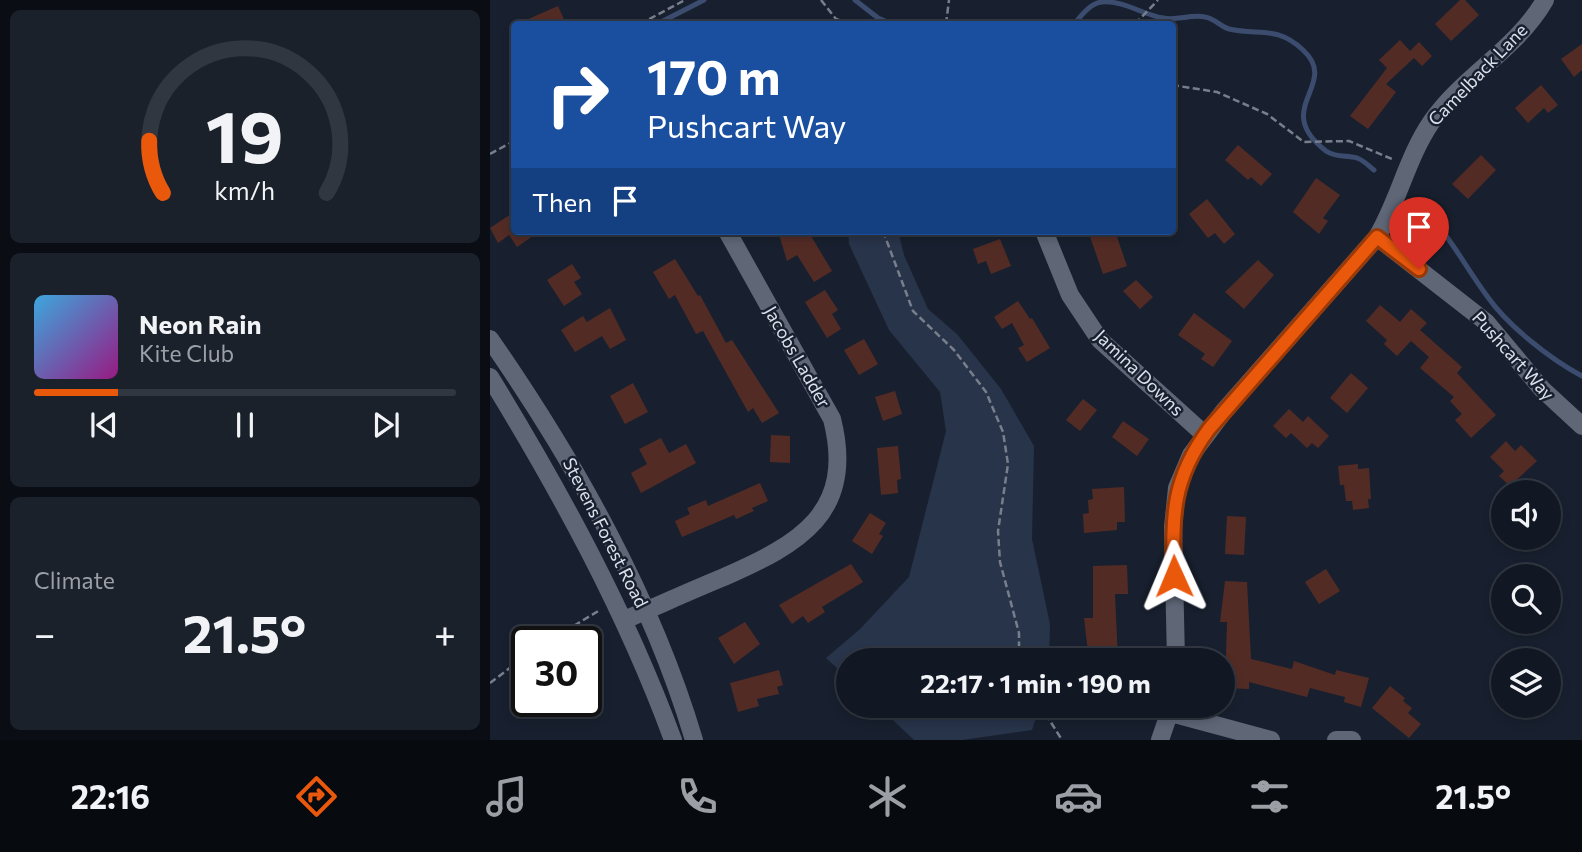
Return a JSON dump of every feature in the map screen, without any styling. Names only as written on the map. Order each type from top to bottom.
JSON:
[{"type":"street","name":"Camelback Lane","points":[[1176,648],[1174,505],[1177,488],[1191,455],[1205,435],[1377,237],[1391,214],[1409,165],[1433,120],[1513,41],[1545,0]]},
{"type":"street","name":"Jacobs Ladder","points":[[624,620],[781,551],[820,516],[837,471],[837,438],[823,399],[729,235]]},
{"type":"street","name":"Jamina Downs","points":[[1046,235],[1070,295],[1100,340],[1205,435]]},
{"type":"street","name":"Pushcart Way","points":[[1377,237],[1486,323],[1542,389],[1582,426]]},
{"type":"street","name":"Stevens Forest Road","points":[[490,339],[567,458],[646,610],[694,740]]},
{"type":"street","name":"Stevens Forest Road","points":[[490,377],[588,546],[624,620],[673,740]]},
{"type":"street","points":[[1160,740],[1168,718]]},
{"type":"street","points":[[1200,718],[1272,740]]},
{"type":"street","points":[[1336,740],[1352,740]]},
{"type":"path","points":[[645,21],[685,0]]},
{"type":"path","points":[[821,0],[836,19],[842,21]]},
{"type":"path","points":[[946,21],[949,0]]},
{"type":"path","points":[[1137,21],[1158,0]]},
{"type":"path","points":[[1176,86],[1217,92],[1267,114],[1304,142],[1349,141],[1409,165]]},
{"type":"path","points":[[490,154],[511,143]]},
{"type":"path","points":[[885,235],[914,311],[954,350],[986,391],[1003,432],[1008,464],[1000,507],[998,541],[1004,583],[1019,633],[1019,648]]},
{"type":"path","points":[[574,626],[615,601]]},
{"type":"path","points":[[490,683],[511,667]]},
{"type":"path","points":[[1048,718],[1062,740]]},
{"type":"shaded area","points":[[848,235],[899,235],[904,255],[928,309],[957,334],[1001,389],[1034,446],[1032,539],[1050,624],[1049,648],[838,648],[860,629],[909,577],[946,431],[940,392],[889,330],[849,244]]},
{"type":"shaded area","points":[[836,649],[836,667],[826,658]]},
{"type":"shaded area","points":[[891,718],[1036,718],[1032,730],[962,740],[914,740]]},
{"type":"building","points":[[1460,0],[1465,0],[1479,15],[1451,41],[1435,24]]},
{"type":"building","points":[[558,6],[565,21],[524,21]]},
{"type":"building","points":[[1400,40],[1410,51],[1419,42],[1432,56],[1422,66],[1414,58],[1386,84],[1396,92],[1368,129],[1350,116],[1387,68],[1379,60]]},
{"type":"building","points":[[1582,44],[1582,70],[1574,77],[1561,59]]},
{"type":"building","points":[[1541,85],[1558,105],[1548,113],[1544,108],[1528,123],[1515,108]]},
{"type":"building","points":[[1238,145],[1272,174],[1261,186],[1251,177],[1248,180],[1225,160]]},
{"type":"building","points":[[1481,155],[1496,170],[1468,199],[1452,184]]},
{"type":"building","points":[[1316,178],[1340,195],[1323,218],[1328,221],[1319,234],[1293,212]]},
{"type":"building","points":[[1207,199],[1235,234],[1224,244],[1215,233],[1208,238],[1189,214]]},
{"type":"building","points":[[511,214],[511,235],[534,235],[517,247],[509,235],[498,243],[490,228]]},
{"type":"building","points":[[779,235],[810,235],[832,271],[814,282],[797,255],[787,261]]},
{"type":"building","points":[[1089,235],[1116,235],[1127,266],[1103,274]]},
{"type":"building","points":[[1000,239],[1011,266],[991,274],[986,261],[978,264],[973,249]]},
{"type":"building","points":[[675,259],[698,296],[700,295],[726,343],[732,340],[779,413],[762,423],[753,408],[748,412],[703,331],[696,334],[675,295],[669,299],[653,272]]},
{"type":"building","points":[[1258,260],[1274,275],[1244,309],[1225,292]]},
{"type":"building","points":[[572,264],[581,278],[574,282],[582,294],[564,306],[547,280]]},
{"type":"building","points":[[1136,280],[1153,297],[1140,309],[1123,291]]},
{"type":"building","points":[[825,290],[838,310],[832,314],[841,329],[827,338],[805,302]]},
{"type":"building","points":[[1018,301],[1050,348],[1027,362],[1018,348],[1024,345],[1012,323],[1002,329],[994,317]]},
{"type":"building","points":[[1380,305],[1400,322],[1411,309],[1427,323],[1420,330],[1462,367],[1457,373],[1496,415],[1471,438],[1455,420],[1462,414],[1450,401],[1454,397],[1420,368],[1429,357],[1411,341],[1397,356],[1384,344],[1387,340],[1366,321]]},
{"type":"building","points":[[610,308],[626,340],[610,349],[602,336],[575,352],[561,330],[583,316],[587,322]]},
{"type":"building","points":[[1194,313],[1232,341],[1213,367],[1201,359],[1205,354],[1178,335]]},
{"type":"building","points":[[864,339],[878,364],[859,375],[844,350]]},
{"type":"building","points":[[1351,373],[1368,388],[1347,413],[1330,398]]},
{"type":"building","points":[[633,383],[648,412],[625,424],[610,396]]},
{"type":"building","points":[[895,391],[902,414],[883,421],[875,397]]},
{"type":"building","points":[[1083,399],[1097,410],[1080,431],[1066,420]]},
{"type":"building","points":[[1289,409],[1303,422],[1308,416],[1329,436],[1318,448],[1312,443],[1307,448],[1291,433],[1286,438],[1273,426]]},
{"type":"building","points":[[1123,421],[1149,439],[1137,456],[1112,437]]},
{"type":"building","points":[[771,435],[790,436],[790,463],[770,462]]},
{"type":"building","points":[[661,438],[669,453],[686,444],[696,463],[641,493],[631,473],[647,464],[639,449]]},
{"type":"building","points":[[1506,441],[1515,451],[1521,445],[1537,461],[1516,480],[1503,480],[1499,476],[1504,471],[1490,457]]},
{"type":"building","points":[[898,446],[901,479],[897,480],[898,493],[881,495],[877,448]]},
{"type":"building","points":[[1358,464],[1358,469],[1369,468],[1371,499],[1368,499],[1369,508],[1353,510],[1352,501],[1346,501],[1344,485],[1340,485],[1338,466]]},
{"type":"building","points":[[760,483],[768,501],[752,508],[754,511],[736,519],[734,515],[682,537],[675,521],[690,514],[687,508],[706,500],[708,506]]},
{"type":"building","points":[[1124,487],[1125,522],[1117,522],[1117,530],[1084,533],[1083,514],[1089,513],[1088,500],[1093,499],[1092,489]]},
{"type":"building","points":[[870,513],[886,523],[879,534],[883,536],[872,554],[852,541]]},
{"type":"building","points":[[1227,516],[1246,517],[1244,555],[1225,554]]},
{"type":"building","points":[[851,564],[863,582],[822,607],[825,612],[808,623],[803,616],[792,624],[779,605]]},
{"type":"building","points":[[1127,565],[1128,594],[1115,594],[1117,648],[1088,648],[1084,618],[1093,618],[1093,566]]},
{"type":"building","points":[[1326,569],[1340,591],[1319,604],[1305,582]]},
{"type":"building","points":[[1225,581],[1247,582],[1251,659],[1292,669],[1294,661],[1335,675],[1336,670],[1369,678],[1361,707],[1344,702],[1345,697],[1310,688],[1307,697],[1249,682],[1249,689],[1235,688],[1235,648],[1226,648],[1227,622],[1220,622]]},
{"type":"building","points":[[745,622],[760,644],[734,664],[718,638]]},
{"type":"building","points":[[779,670],[783,685],[777,687],[779,694],[757,699],[759,706],[738,712],[730,683]]},
{"type":"building","points":[[1390,686],[1405,698],[1403,701],[1412,708],[1408,713],[1421,724],[1409,738],[1372,708]]},
{"type":"waterway","points":[[663,21],[704,0]]},
{"type":"waterway","points":[[855,0],[885,21]]},
{"type":"waterway","points":[[1077,21],[1094,5],[1110,2],[1163,18],[1205,17],[1229,29],[1284,37],[1303,50],[1313,63],[1315,74],[1304,109],[1304,122],[1310,136],[1326,151],[1337,156],[1357,158],[1374,170]]},
{"type":"waterway","points":[[1424,208],[1487,296],[1517,330],[1543,351],[1582,376]]},
{"type":"route","points":[[1174,576],[1172,527],[1177,488],[1191,455],[1209,429],[1377,237],[1419,269]]}]
